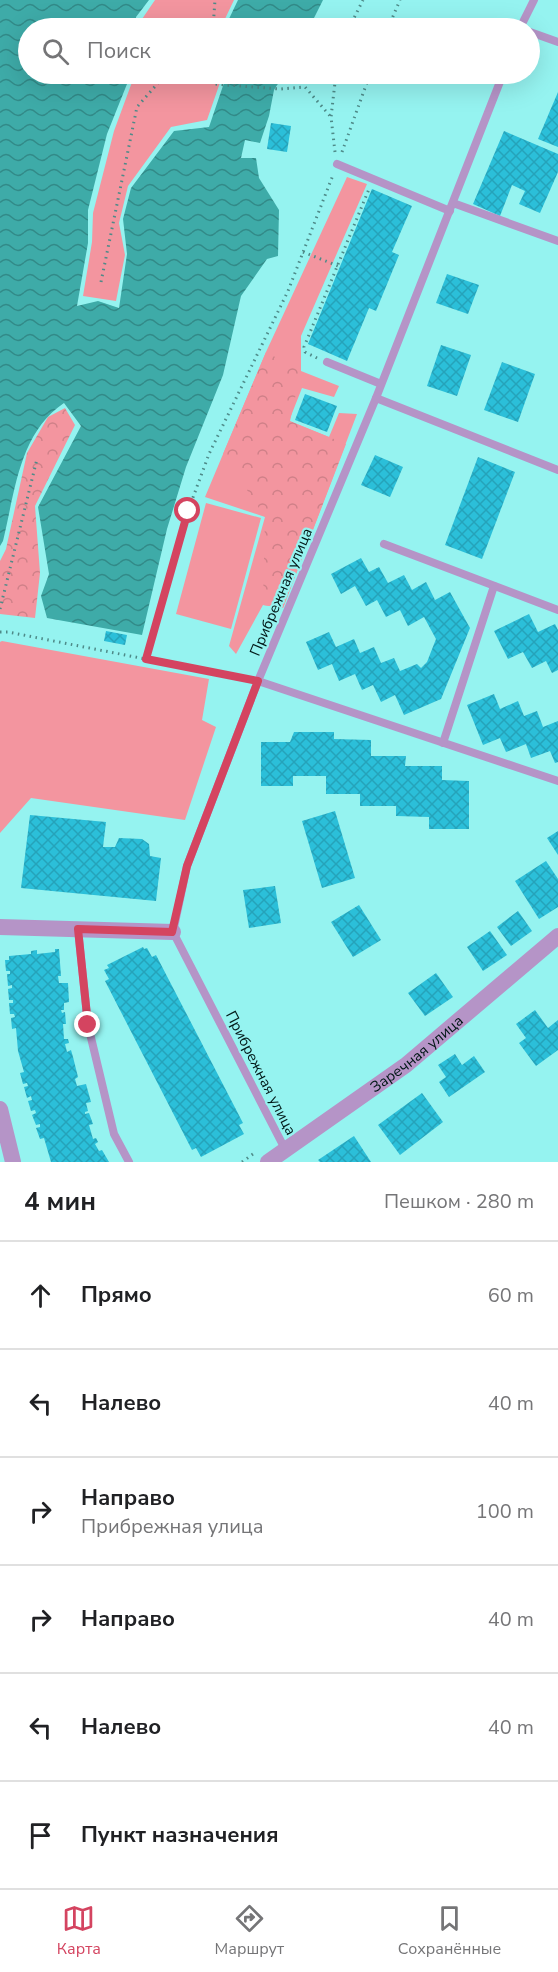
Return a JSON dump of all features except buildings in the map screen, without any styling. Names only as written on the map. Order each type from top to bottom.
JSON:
[{"type":"street","points":[[0,927],[172,932]]},
{"type":"street","name":"Заречная улица","points":[[268,1162],[406,1065],[558,936]]},
{"type":"street","points":[[0,1109],[13,1162]]},
{"type":"lane","points":[[525,18],[534,0]]},
{"type":"lane","points":[[540,36],[558,42]]},
{"type":"lane","name":"Прибрежная улица","points":[[285,1149],[172,932],[187,866],[258,681],[376,398],[499,84]]},
{"type":"lane","points":[[337,164],[451,207],[558,241]]},
{"type":"lane","points":[[327,362],[381,384]]},
{"type":"lane","points":[[376,398],[558,470]]},
{"type":"lane","points":[[384,544],[558,610]]},
{"type":"lane","points":[[443,743],[494,586]]},
{"type":"lane","points":[[258,681],[558,781]]},
{"type":"lane","points":[[78,929],[88,1025],[114,1134],[129,1162]]},
{"type":"path","points":[[214,18],[216,0]]},
{"type":"path","points":[[354,18],[363,0]]},
{"type":"path","points":[[392,18],[400,0]]},
{"type":"path","points":[[101,282],[137,107],[157,84]]},
{"type":"path","points":[[214,84],[280,90],[305,87],[331,117]]},
{"type":"path","points":[[335,84],[331,117],[337,164]]},
{"type":"path","points":[[146,659],[188,511],[209,454],[288,291],[366,84]]},
{"type":"path","points":[[327,362],[308,354],[304,347],[374,179]]},
{"type":"path","points":[[303,252],[338,266]]},
{"type":"path","points":[[0,609],[38,459]]},
{"type":"path","points":[[0,632],[258,681]]},
{"type":"green space","points":[[155,0],[234,0],[225,18],[143,18]]},
{"type":"green space","points":[[131,84],[220,84],[207,120],[171,127],[128,186],[119,223],[125,255],[116,301],[83,296],[92,242],[93,213],[114,131]]},
{"type":"green space","points":[[347,177],[367,184],[301,336],[301,371],[339,386],[334,397],[302,388],[289,421],[329,437],[339,413],[357,414],[283,608],[263,605],[236,654],[229,646],[265,517],[205,497],[266,352]]},
{"type":"green space","points":[[266,352],[301,371],[290,421],[346,444],[283,608],[263,605],[265,517],[223,454]]},
{"type":"green space","points":[[65,408],[75,425],[35,506],[40,573],[35,618],[0,614],[0,561],[6,549],[27,453],[48,417]]},
{"type":"green space","points":[[206,503],[261,518],[231,629],[176,614]]},
{"type":"green space","points":[[0,642],[209,679],[202,720],[216,727],[185,820],[31,798],[0,833]]},
{"type":"water","points":[[0,0],[149,0],[136,18],[18,18],[18,84],[127,84],[107,134],[88,210],[88,243],[77,306],[98,301],[119,308],[127,254],[123,219],[131,188],[174,131],[209,127],[224,84],[278,84],[274,90],[269,116],[260,143],[245,140],[241,158],[256,158],[259,178],[279,210],[278,256],[267,259],[241,296],[223,375],[186,467],[167,529],[142,635],[47,618],[41,596],[49,574],[38,507],[81,426],[64,403],[37,430],[28,447],[21,465],[0,546]]},
{"type":"water","points":[[238,0],[323,0],[314,18],[229,18]]},
{"type":"route","points":[[88,1025],[78,929],[172,932],[187,866],[258,681],[146,659],[188,511]]}]
